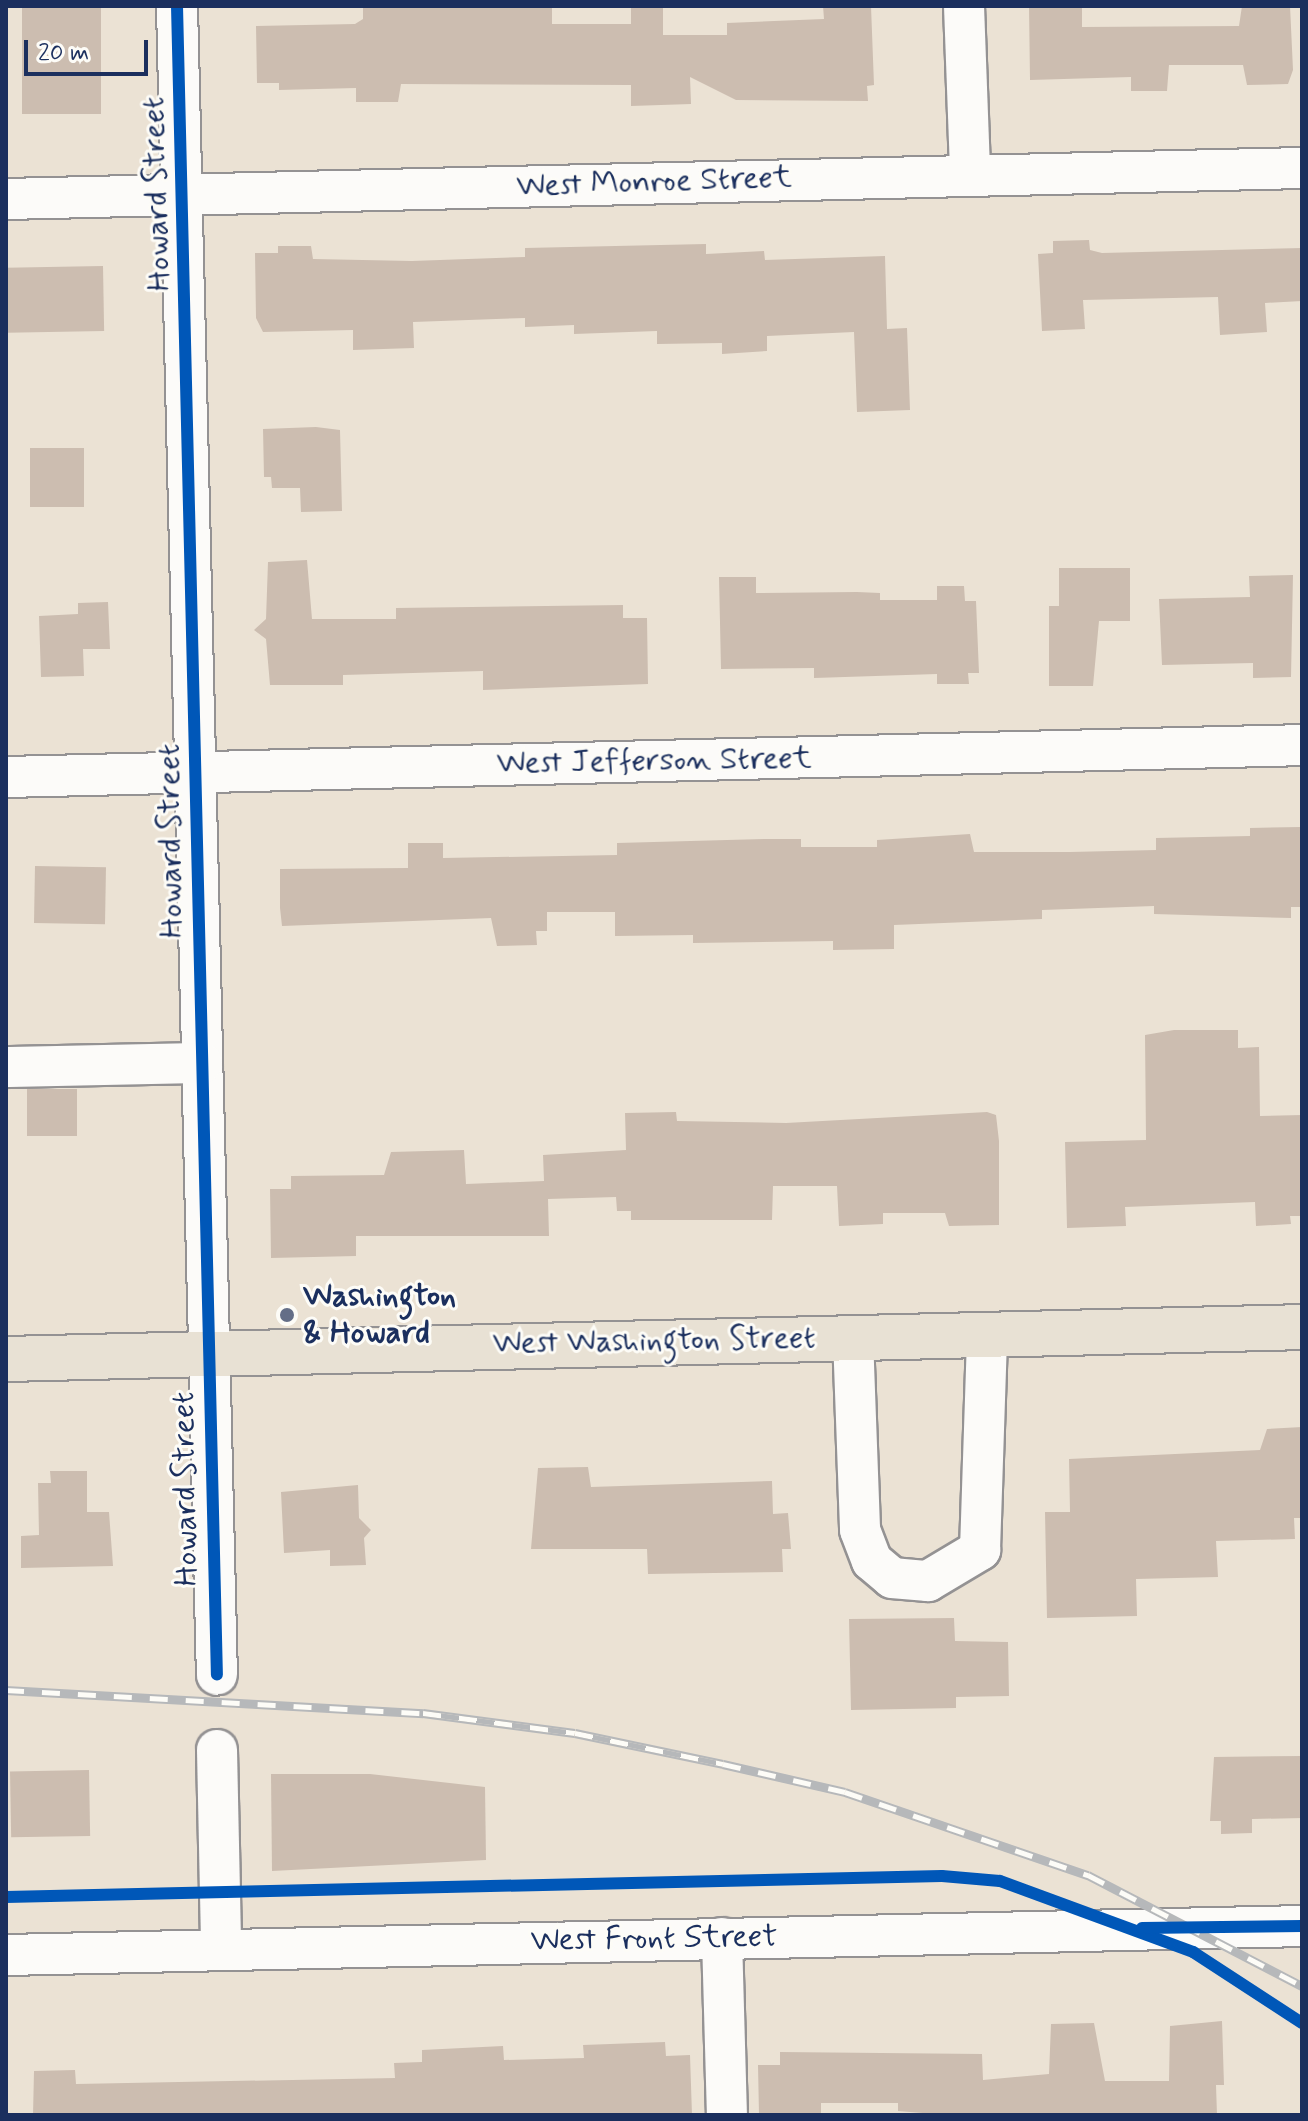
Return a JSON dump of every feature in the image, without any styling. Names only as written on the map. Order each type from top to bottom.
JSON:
[{"type":"main road","name":"West Washington Street","points":[[6,1359],[1302,1327]]},
{"type":"street","name":"Howard Street","points":[[177,6],[184,196],[217,1675]]},
{"type":"street","points":[[964,6],[970,173]]},
{"type":"street","name":"West Monroe Street","points":[[6,199],[970,173],[1302,168]]},
{"type":"street","name":"West Jefferson Street","points":[[6,777],[1302,745]]},
{"type":"street","points":[[6,1067],[202,1063]]},
{"type":"street","points":[[853,1337],[860,1530],[872,1561],[892,1578],[928,1581],[980,1550],[987,1334]]},
{"type":"street","points":[[217,1750],[221,1949]]},
{"type":"street","name":"West Front Street","points":[[6,1955],[1302,1926]]},
{"type":"street","points":[[722,1938],[727,2115]]},
{"type":"building","points":[[22,6],[101,6],[101,114],[22,114]]},
{"type":"building","points":[[363,6],[552,6],[552,24],[631,24],[631,8],[663,8],[663,35],[727,35],[727,23],[824,19],[823,6],[871,6],[874,85],[867,86],[868,101],[736,100],[690,77],[691,104],[631,106],[631,85],[401,84],[398,102],[356,102],[356,88],[279,90],[279,83],[257,83],[256,26],[355,24],[363,19]]},
{"type":"building","points":[[1029,6],[1082,6],[1082,27],[1239,26],[1242,6],[1290,6],[1293,70],[1288,84],[1247,85],[1243,65],[1169,65],[1167,91],[1131,91],[1131,77],[1030,80]]},
{"type":"building","points":[[1089,240],[1090,250],[1102,253],[1302,248],[1302,301],[1265,303],[1267,332],[1220,335],[1218,297],[1083,300],[1085,329],[1042,331],[1038,254],[1053,253],[1053,241]]},
{"type":"building","points":[[706,244],[706,254],[764,251],[765,260],[885,256],[887,329],[907,328],[910,410],[857,412],[854,332],[767,336],[767,351],[722,354],[722,343],[657,344],[657,331],[574,334],[574,325],[525,327],[525,318],[413,322],[414,348],[353,350],[353,330],[263,332],[256,318],[255,253],[278,253],[278,246],[311,246],[313,259],[412,261],[525,257],[525,248]]},
{"type":"building","points":[[103,266],[104,331],[7,333],[6,268]]},
{"type":"building","points":[[316,427],[340,430],[342,511],[301,512],[300,488],[272,488],[271,477],[264,477],[263,429]]},
{"type":"building","points":[[30,448],[84,448],[84,507],[30,507]]},
{"type":"building","points":[[307,560],[312,619],[396,619],[396,608],[623,605],[623,618],[647,618],[648,684],[483,690],[483,671],[343,675],[343,685],[270,685],[266,639],[254,630],[266,619],[268,562]]},
{"type":"building","points":[[1059,568],[1130,568],[1130,621],[1099,621],[1093,686],[1049,686],[1049,606],[1059,606]]},
{"type":"building","points":[[1293,575],[1291,677],[1253,678],[1253,663],[1162,665],[1159,599],[1250,597],[1249,576]]},
{"type":"building","points":[[719,577],[756,577],[756,593],[880,593],[880,600],[937,600],[937,586],[964,586],[965,601],[976,601],[979,673],[968,673],[969,684],[937,684],[937,674],[814,678],[814,668],[721,669]]},
{"type":"building","points":[[108,602],[110,649],[83,649],[84,676],[41,677],[39,616],[78,614],[78,603]]},
{"type":"building","points":[[1301,827],[1302,907],[1291,907],[1291,918],[1154,914],[1154,906],[1042,910],[1042,919],[894,925],[894,949],[833,950],[833,941],[693,943],[693,935],[615,936],[615,912],[547,912],[547,931],[536,931],[537,945],[497,946],[491,918],[282,926],[280,908],[280,869],[408,868],[408,843],[443,843],[443,858],[617,855],[617,843],[766,839],[801,839],[801,847],[877,847],[877,840],[970,834],[974,852],[1070,852],[1156,850],[1156,838],[1250,836],[1250,828]]},
{"type":"building","points":[[35,866],[106,867],[105,924],[34,923]]},
{"type":"building","points":[[1174,1030],[1238,1030],[1238,1048],[1259,1047],[1260,1116],[1302,1115],[1302,1216],[1290,1216],[1291,1224],[1256,1226],[1255,1202],[1125,1207],[1126,1226],[1067,1228],[1065,1142],[1146,1140],[1145,1035]]},
{"type":"building","points":[[27,1089],[77,1089],[77,1136],[27,1136]]},
{"type":"building","points":[[676,1112],[677,1121],[786,1123],[987,1112],[996,1115],[999,1225],[949,1226],[945,1213],[883,1213],[883,1224],[839,1226],[837,1186],[773,1186],[772,1220],[631,1220],[631,1211],[617,1211],[616,1197],[548,1199],[549,1236],[356,1236],[356,1256],[271,1258],[270,1189],[291,1189],[291,1176],[384,1175],[391,1152],[464,1150],[466,1184],[544,1181],[543,1155],[626,1150],[625,1113]]},
{"type":"building","points":[[1302,1427],[1302,1518],[1294,1518],[1295,1539],[1216,1541],[1218,1577],[1136,1579],[1137,1616],[1047,1618],[1045,1512],[1070,1512],[1069,1459],[1260,1450],[1267,1429]]},
{"type":"building","points":[[588,1467],[591,1487],[772,1481],[773,1514],[788,1513],[791,1549],[782,1549],[783,1572],[648,1574],[647,1549],[531,1549],[538,1468]]},
{"type":"building","points":[[50,1471],[87,1471],[87,1512],[109,1512],[113,1566],[21,1568],[21,1536],[39,1535],[38,1483],[51,1483]]},
{"type":"building","points":[[358,1485],[359,1518],[371,1530],[364,1538],[366,1565],[330,1566],[330,1550],[284,1553],[281,1492]]},
{"type":"building","points":[[954,1618],[955,1641],[1008,1642],[1009,1696],[956,1697],[956,1708],[851,1710],[849,1619]]},
{"type":"building","points":[[1302,1756],[1302,1818],[1252,1819],[1252,1833],[1221,1834],[1221,1821],[1210,1821],[1214,1757]]},
{"type":"building","points":[[89,1770],[90,1836],[11,1837],[10,1771]]},
{"type":"building","points":[[271,1774],[370,1774],[485,1787],[486,1860],[272,1871]]},
{"type":"building","points":[[1222,2021],[1224,2085],[1216,2085],[1217,2115],[947,2115],[898,2111],[898,2103],[821,2103],[821,2115],[759,2115],[758,2065],[780,2065],[780,2052],[982,2054],[983,2080],[1049,2074],[1051,2024],[1094,2023],[1105,2081],[1169,2081],[1170,2026]]},
{"type":"building","points":[[665,2042],[666,2056],[690,2055],[692,2115],[33,2115],[34,2071],[75,2070],[76,2084],[395,2078],[394,2063],[422,2062],[422,2050],[503,2046],[504,2060],[584,2058],[583,2045]]},
{"type":"railway","points":[[6,1690],[423,1713],[575,1733],[723,1764],[845,1792],[1088,1875],[1302,1986]]},
{"type":"cycle path","points":[[177,6],[217,1675]]},
{"type":"cycle path","points":[[6,1897],[942,1876],[1000,1881],[1193,1952],[1302,2023]]},
{"type":"cycle path","points":[[1142,1928],[1302,1926]]},
{"type":"place","name":"Washington & Howard","points":[[287,1315]]}]
